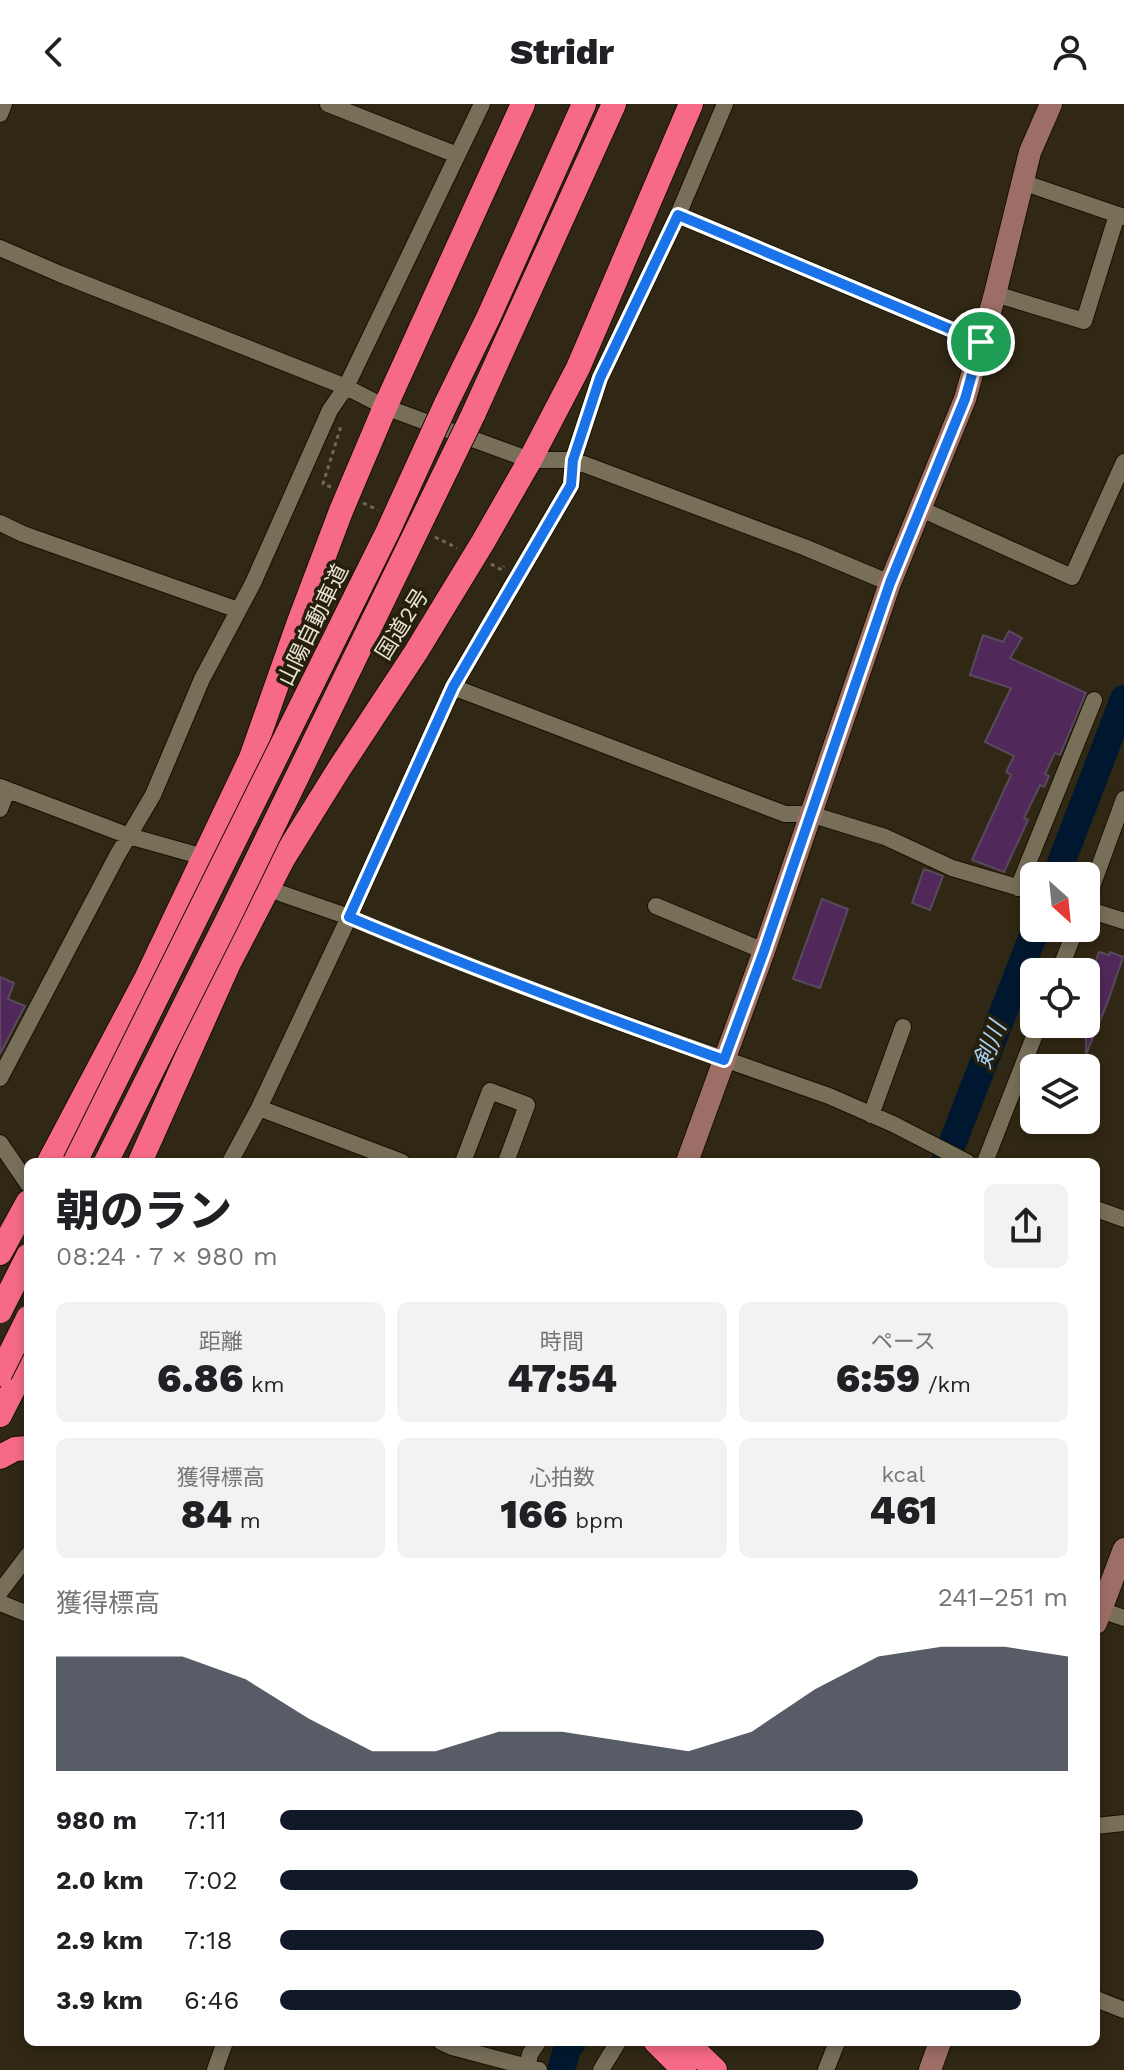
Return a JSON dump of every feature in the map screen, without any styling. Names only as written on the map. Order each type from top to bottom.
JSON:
[{"type":"highway","points":[[51,1158],[147,977],[251,758],[336,525],[385,407],[523,104]]},
{"type":"highway","name":"山陽自動車道","points":[[77,1158],[381,545],[584,104]]},
{"type":"highway","points":[[108,1158],[234,907],[473,415],[614,104]]},
{"type":"highway","name":"国道2号","points":[[142,1158],[228,965],[283,859],[483,542],[578,368],[691,104]]},
{"type":"highway","points":[[0,1253],[24,1209]]},
{"type":"highway","points":[[0,1311],[24,1264]]},
{"type":"highway","points":[[10,1395],[24,1335]]},
{"type":"highway","points":[[0,1338],[24,1359]]},
{"type":"highway","points":[[10,1395],[24,1369]]},
{"type":"highway","points":[[0,1457],[15,1449],[24,1448]]},
{"type":"highway","points":[[660,2046],[684,2070]]},
{"type":"highway","points":[[690,2046],[715,2070]]},
{"type":"street","points":[[0,114],[4,104]]},
{"type":"street","points":[[328,104],[457,155]]},
{"type":"street","points":[[0,1078],[153,795],[202,679],[253,583],[330,410],[346,387],[482,104]]},
{"type":"street","points":[[232,1158],[349,917],[453,687],[571,485],[573,460],[600,378],[678,215],[725,104]]},
{"type":"street","points":[[688,1158],[764,951],[890,583],[965,399],[1030,152],[1046,106]]},
{"type":"street","points":[[995,294],[1084,321],[1121,216],[1022,182]]},
{"type":"street","points":[[678,215],[981,342]]},
{"type":"street","points":[[0,248],[346,387],[385,407],[530,460],[573,460],[804,547],[890,583]]},
{"type":"street","points":[[921,509],[1072,577],[1124,462]]},
{"type":"street","points":[[0,523],[23,534],[238,610]]},
{"type":"street","points":[[453,687],[785,814],[810,814],[885,837],[952,868],[1020,888]]},
{"type":"street","points":[[1037,862],[1094,700]]},
{"type":"street","points":[[0,809],[4,789],[129,836],[193,854]]},
{"type":"street","points":[[1100,867],[1124,799]]},
{"type":"street","points":[[280,893],[349,917]]},
{"type":"street","points":[[656,906],[764,951]]},
{"type":"street","points":[[1100,912],[1124,921]]},
{"type":"street","points":[[602,1016],[829,1096],[893,1124],[958,1158]]},
{"type":"street","points":[[871,1115],[903,1027]]},
{"type":"street","points":[[987,1158],[1034,1038]]},
{"type":"street","points":[[465,1158],[490,1091],[527,1105],[507,1158]]},
{"type":"street","points":[[259,1108],[391,1158]]},
{"type":"street","points":[[0,1143],[24,1178]]},
{"type":"street","points":[[1100,1210],[1124,1219]]},
{"type":"street","points":[[1100,1611],[1124,1549]]},
{"type":"street","points":[[0,1592],[24,1560]]},
{"type":"street","points":[[0,1603],[24,1612]]},
{"type":"street","points":[[1100,1616],[1124,1618]]},
{"type":"street","points":[[1100,1826],[1124,1823]]},
{"type":"street","points":[[1100,2001],[1124,2010]]},
{"type":"street","points":[[215,2070],[224,2046]]},
{"type":"street","points":[[450,2046],[531,2069],[530,2054],[535,2046]]},
{"type":"street","points":[[601,2070],[616,2046]]},
{"type":"street","points":[[826,2070],[835,2046]]},
{"type":"street","points":[[930,2070],[939,2046]]},
{"type":"path","points":[[330,410],[344,417],[323,484],[334,489]]},
{"type":"path","points":[[349,917],[602,1016]]},
{"type":"building","points":[[1009,631],[1022,638],[1010,658],[1086,693],[1060,755],[1055,753],[1045,774],[1049,776],[1044,787],[1040,785],[1024,818],[1028,820],[1004,872],[972,860],[1011,775],[1006,772],[1014,756],[985,742],[1011,688],[970,675],[983,635],[1003,642]]},
{"type":"building","points":[[924,869],[943,876],[930,910],[912,903]]},
{"type":"building","points":[[822,899],[848,909],[820,988],[793,979]]},
{"type":"building","points":[[1099,952],[1123,957],[1100,1021],[1100,958],[1097,958]]},
{"type":"building","points":[[0,977],[14,983],[8,999],[25,1006],[0,1054]]},
{"type":"building","points":[[1086,1038],[1093,1038],[1086,1054]]},
{"type":"waterway","name":"剣川","points":[[1061,862],[1124,699]]},
{"type":"waterway","name":"剣川","points":[[947,1158],[1031,942]]},
{"type":"waterway","name":"剣川","points":[[561,2070],[569,2046]]},
{"type":"route","points":[[678,215],[981,342],[965,399],[890,583],[724,1060],[423,948],[349,917],[453,687],[571,485],[573,460],[600,378],[678,215]]}]
